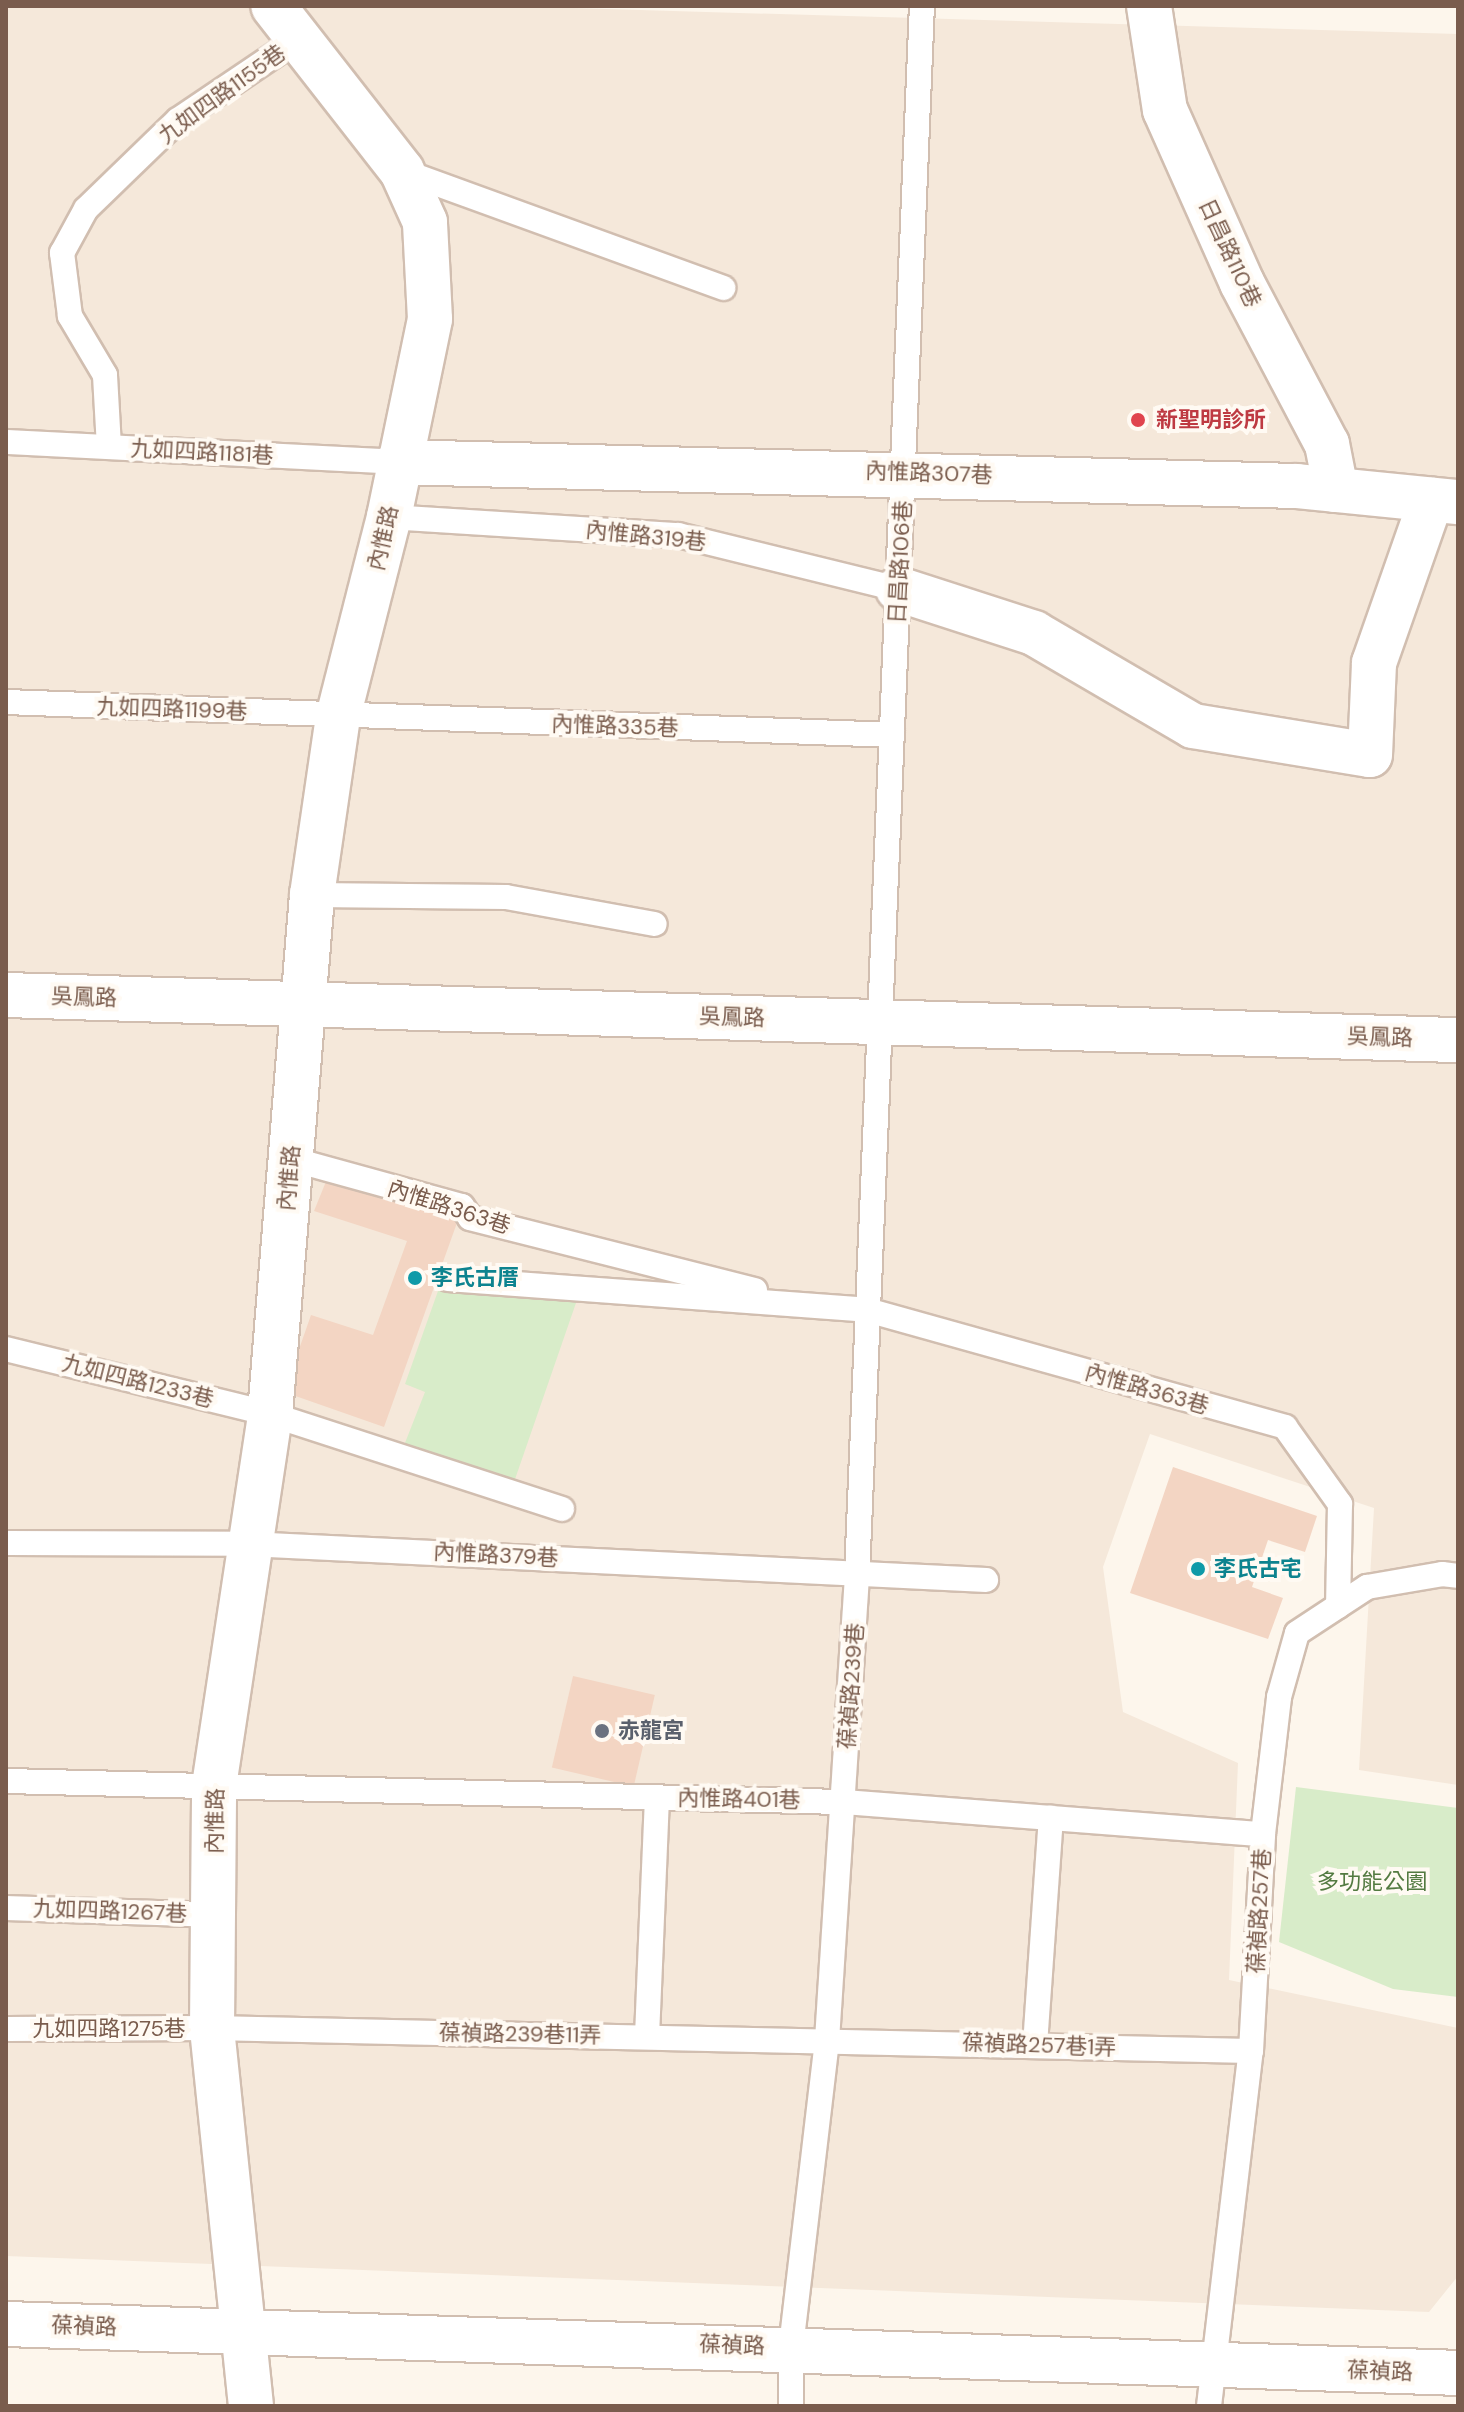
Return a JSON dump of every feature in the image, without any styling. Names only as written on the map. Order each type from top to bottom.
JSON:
[{"type":"street","name":"日昌路110巷","points":[[1149,6],[1165,110],[1242,283],[1327,444],[1336,490]]},
{"type":"street","name":"內惟路","points":[[251,2406],[212,2028],[214,1786],[248,1544],[270,1414],[312,895],[338,717],[389,517],[430,319],[425,222],[402,171],[287,21]]},
{"type":"street","name":"內惟路307巷","points":[[398,462],[904,471],[1336,490],[1444,501]]},
{"type":"street","points":[[898,589],[1034,633],[1193,726],[1370,755],[1374,663],[1444,501]]},
{"type":"street","name":"吳鳳路","points":[[6,995],[1458,1040]]},
{"type":"street","name":"葆禎路","points":[[6,2324],[791,2347],[1210,2386],[1458,2373]]},
{"type":"lane","name":"日昌路106巷","points":[[878,1022],[922,6]]},
{"type":"lane","name":"九如四路1155巷","points":[[109,447],[105,375],[70,316],[62,253],[86,209],[287,21]]},
{"type":"lane","points":[[402,171],[723,288]]},
{"type":"lane","name":"九如四路1181巷","points":[[6,442],[398,462]]},
{"type":"lane","name":"內惟路319巷","points":[[389,517],[678,535],[898,589]]},
{"type":"lane","name":"九如四路1199巷","points":[[6,702],[338,717]]},
{"type":"lane","name":"內惟路335巷","points":[[338,717],[892,735]]},
{"type":"lane","points":[[312,895],[506,897],[655,924]]},
{"type":"lane","name":"葆禎路239巷","points":[[791,2406],[791,2347],[827,2040],[843,1802],[857,1575],[878,1022]]},
{"type":"lane","name":"內惟路363巷","points":[[291,1159],[462,1206],[470,1218],[818,1306]]},
{"type":"lane","points":[[600,1290],[608,1252]]},
{"type":"lane","name":"內惟路363巷","points":[[448,1279],[867,1310],[1285,1427],[1340,1504],[1338,1606]]},
{"type":"lane","name":"九如四路1233巷","points":[[6,1349],[270,1414]]},
{"type":"lane","points":[[270,1414],[562,1509]]},
{"type":"lane","name":"內惟路379巷","points":[[6,1543],[248,1544],[986,1580]]},
{"type":"lane","name":"葆禎路257巷","points":[[1210,2386],[1251,2051],[1263,1834],[1279,1697],[1297,1633],[1367,1587],[1442,1574],[1458,1576]]},
{"type":"lane","name":"內惟路401巷","points":[[6,1781],[843,1802],[1263,1834]]},
{"type":"lane","points":[[647,2036],[657,1797]]},
{"type":"lane","points":[[1035,2045],[1051,1818]]},
{"type":"lane","name":"九如四路1267巷","points":[[6,1908],[214,1915]]},
{"type":"lane","name":"葆禎路239巷11弄","points":[[212,2028],[827,2040]]},
{"type":"lane","name":"九如四路1275巷","points":[[6,2029],[212,2028]]},
{"type":"lane","name":"葆禎路257巷1弄","points":[[827,2040],[1251,2051]]},
{"type":"shaded area","points":[[6,6],[504,6],[1458,34],[1458,1785],[1359,1770],[1374,1508],[1150,1434],[1103,1567],[1123,1712],[1238,1763],[1229,1980],[1458,2028],[1458,2276],[1429,2312],[6,2256]]},
{"type":"green space","points":[[438,1291],[577,1300],[513,1485],[403,1448],[425,1392],[405,1384]]},
{"type":"green space","name":"多功能公園","points":[[1296,1787],[1458,1808],[1458,1997],[1393,1989],[1279,1942]]},
{"type":"building","name":"李氏古厝","points":[[327,1179],[458,1220],[384,1427],[284,1392],[311,1315],[373,1335],[407,1241],[314,1211]]},
{"type":"building","name":"李氏古宅","points":[[1173,1467],[1317,1516],[1305,1552],[1268,1540],[1252,1587],[1283,1598],[1268,1639],[1130,1593]]},
{"type":"building","name":"赤龍宮","points":[[573,1676],[655,1695],[634,1786],[552,1768]]},
{"type":"place","name":"新聖明診所","points":[[1138,420]]},
{"type":"place","name":"李氏古厝","points":[[415,1278]]},
{"type":"place","name":"李氏古宅","points":[[1198,1569]]},
{"type":"place","name":"赤龍宮","points":[[602,1731]]}]
